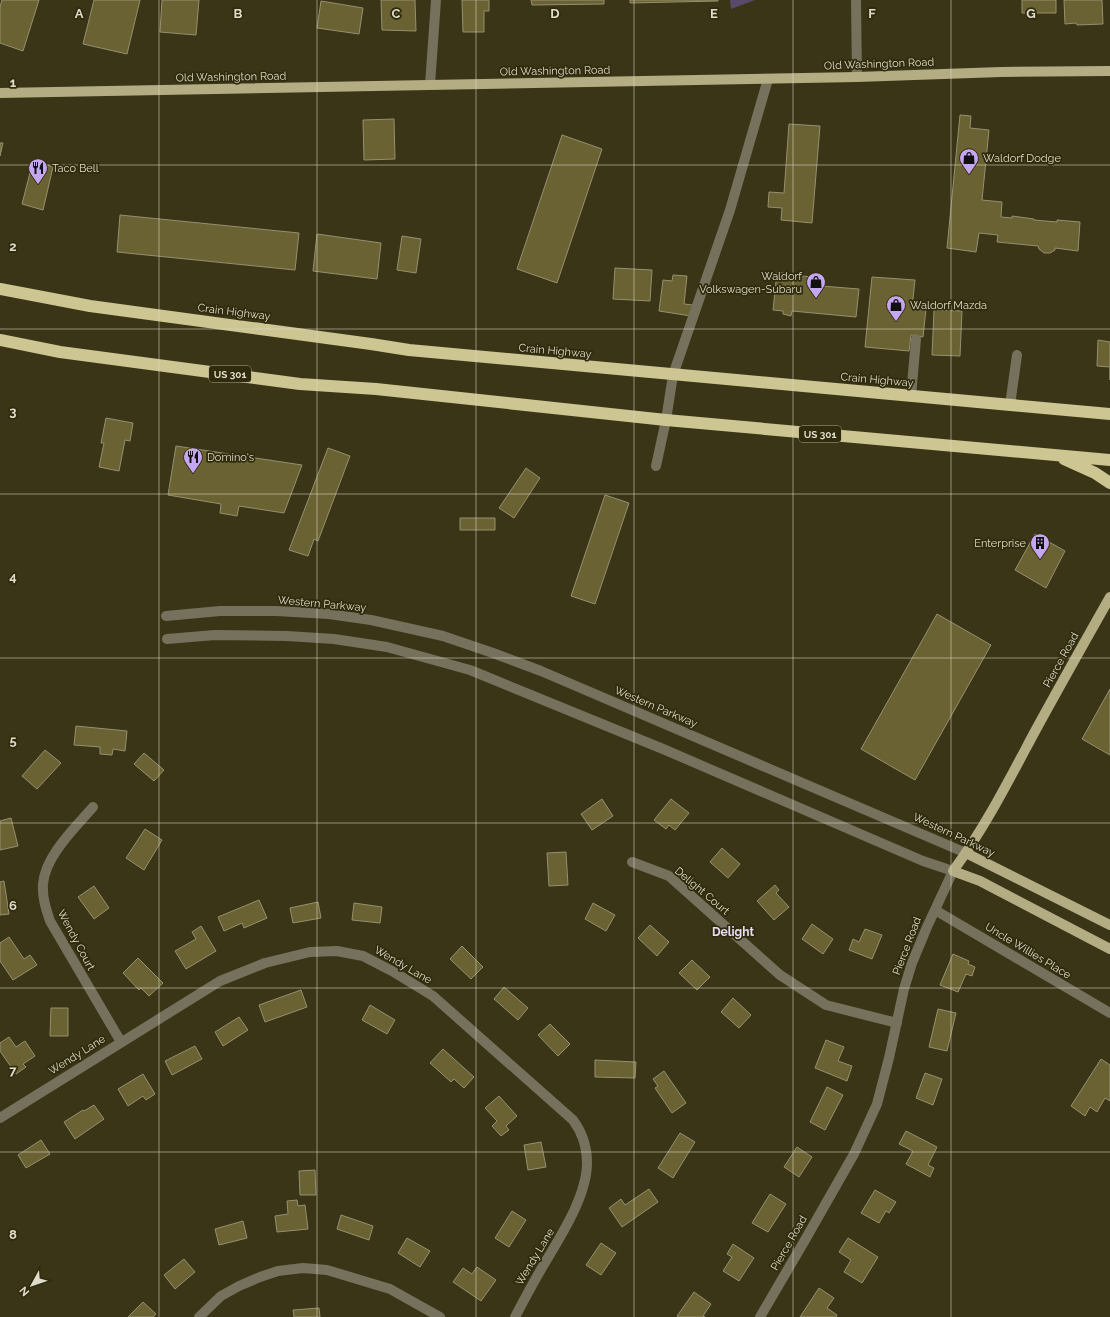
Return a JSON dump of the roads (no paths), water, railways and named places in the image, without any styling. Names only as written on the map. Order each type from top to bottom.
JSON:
[{"type":"highway","name":"Crain Highway","points":[[0,289],[90,306],[409,350],[1110,414]]},
{"type":"highway","name":"US 301","points":[[0,340],[60,352],[300,384],[376,389],[666,420],[1110,460]]},
{"type":"highway","points":[[1056,455],[1095,473],[1110,483]]},
{"type":"main road","name":"Old Washington Road","points":[[0,93],[768,79],[1001,72],[1110,72]]},
{"type":"main road","name":"Pierce Road","points":[[953,871],[966,853],[1004,789],[1110,597]]},
{"type":"main road","name":"Western Parkway","points":[[966,853],[1110,925]]},
{"type":"main road","points":[[953,871],[980,881],[1110,950]]},
{"type":"street","points":[[430,85],[436,0]]},
{"type":"street","points":[[856,0],[857,77]]},
{"type":"street","points":[[656,466],[666,420],[673,375],[730,210],[768,79]]},
{"type":"street","points":[[911,396],[916,339]]},
{"type":"street","points":[[1010,405],[1016,355]]},
{"type":"street","name":"Western Parkway","points":[[166,616],[220,611],[276,611],[329,614],[371,620],[443,636],[548,674],[966,853]]},
{"type":"street","points":[[168,639],[215,635],[287,636],[334,639],[387,647],[470,670],[663,749],[923,861],[953,871]]},
{"type":"street","name":"Wendy Court","points":[[93,807],[57,850],[49,864],[43,883],[44,899],[50,921],[121,1042]]},
{"type":"street","name":"Delight Court","points":[[632,862],[669,876],[780,975],[826,1005],[896,1023]]},
{"type":"street","name":"Pierce Road","points":[[760,1317],[806,1240],[854,1154],[877,1104],[904,989],[912,963],[953,871]]},
{"type":"street","name":"Uncle Willies Place","points":[[935,910],[1110,1014]]},
{"type":"street","name":"Wendy Lane","points":[[0,1118],[220,981],[265,963],[310,952],[337,951],[363,956],[392,971],[433,996],[573,1120],[578,1127],[588,1163],[581,1195],[566,1228],[525,1296],[515,1317]]},
{"type":"street","points":[[199,1317],[221,1296],[260,1276],[278,1271],[303,1268],[327,1270],[390,1289],[440,1317]]},
{"type":"place","name":"Waldorf Dodge","points":[[969,175]]},
{"type":"place","name":"Taco Bell","points":[[38,185]]},
{"type":"place","name":"Waldorf Volkswagen-Subaru","points":[[816,299]]},
{"type":"place","name":"Waldorf Mazda","points":[[896,322]]},
{"type":"place","name":"Domino's","points":[[193,474]]},
{"type":"place","name":"Enterprise","points":[[1040,560]]},
{"type":"district","name":"Delight","points":[[733,932]]}]
